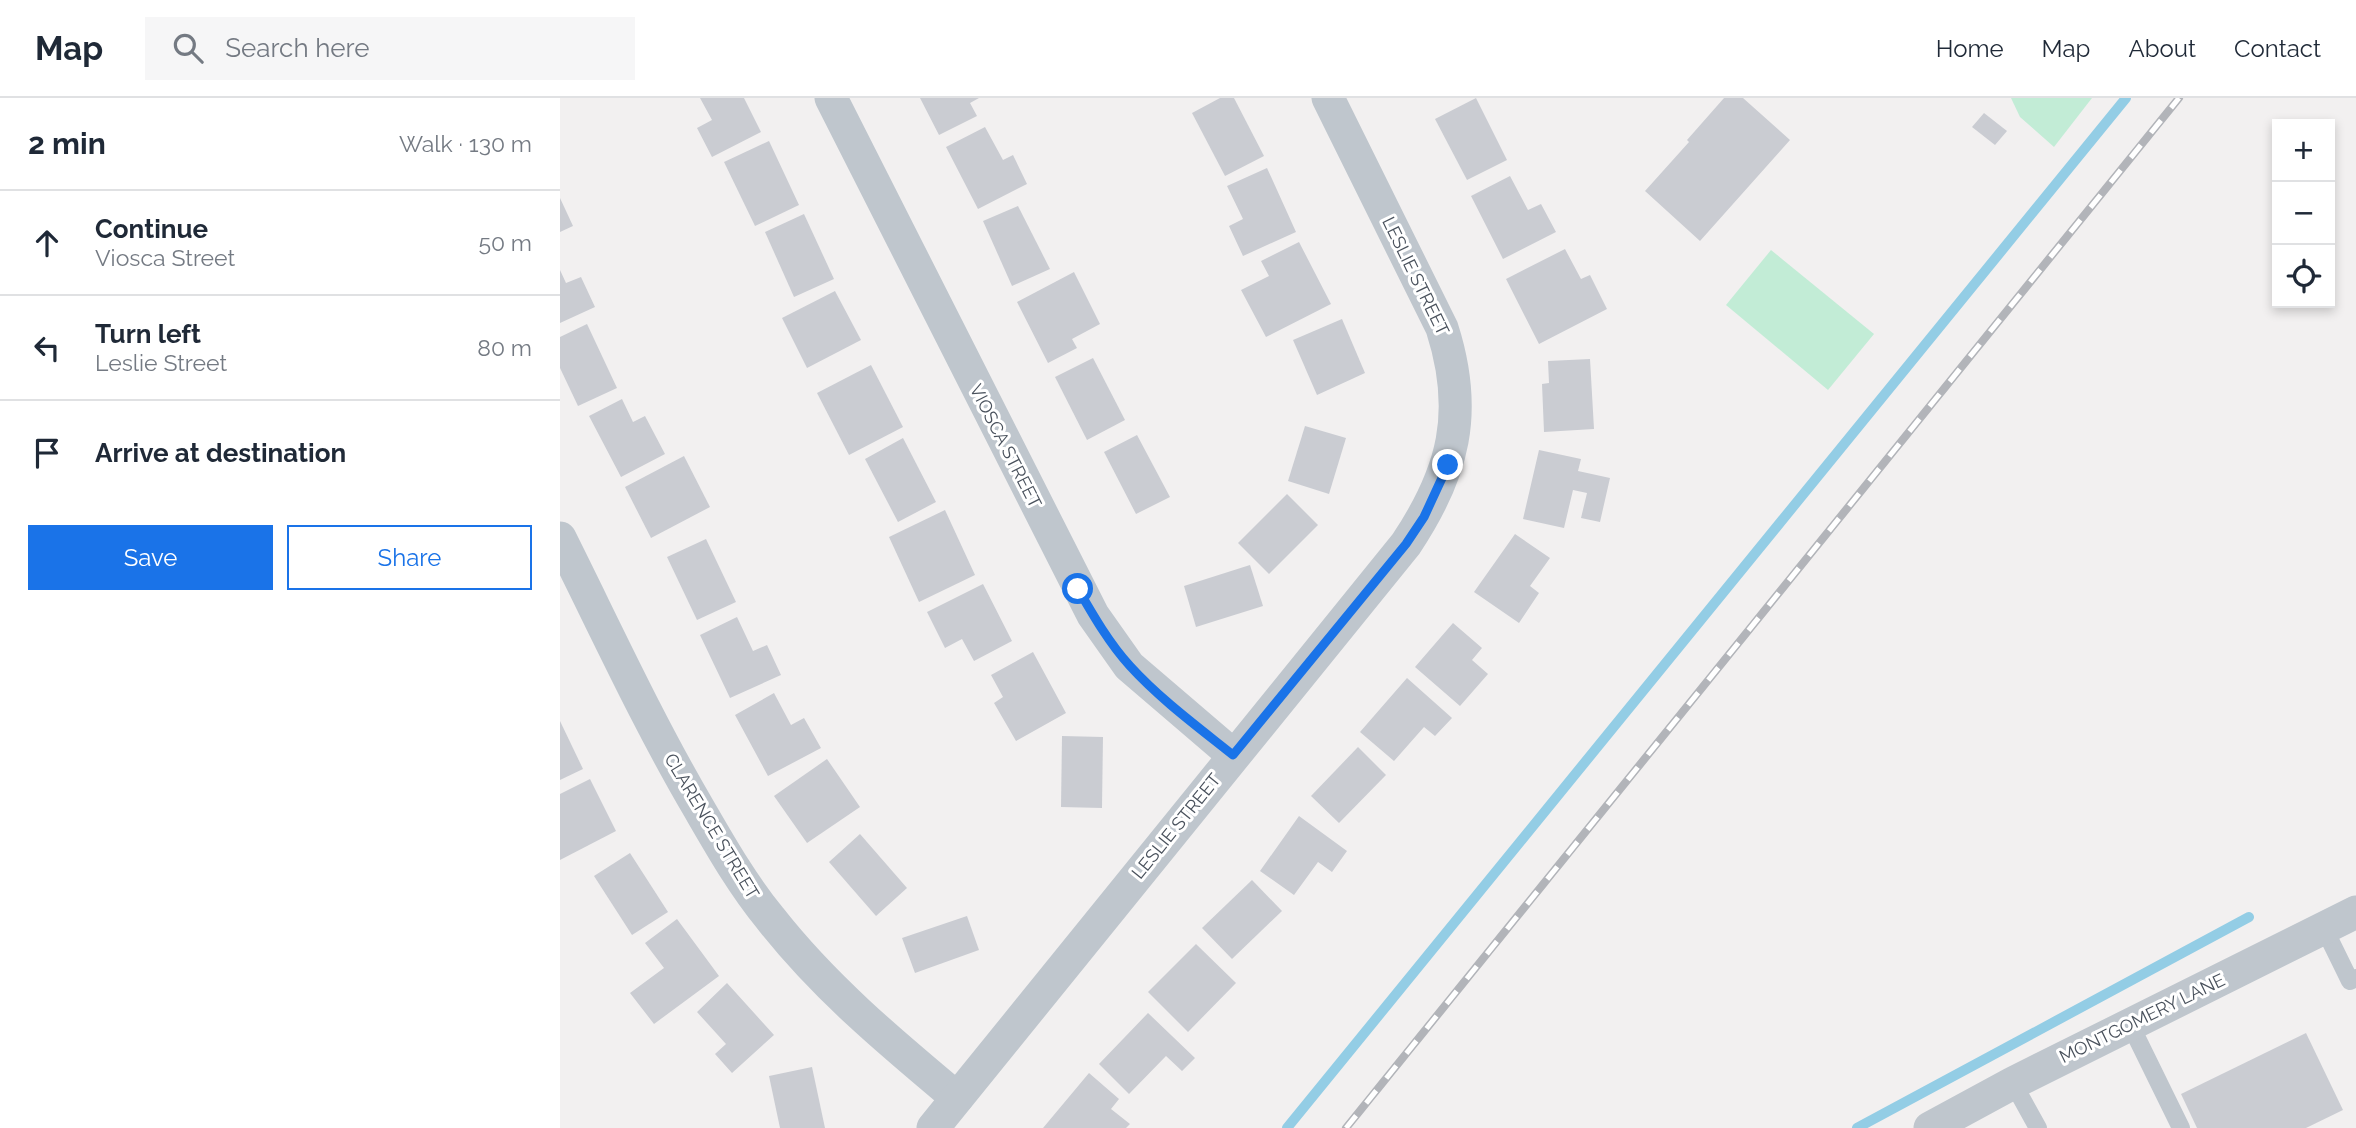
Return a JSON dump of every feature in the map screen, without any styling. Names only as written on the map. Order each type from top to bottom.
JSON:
[{"type":"street","name":"VIOSCA STREET","points":[[831,98],[1093,615],[1129,666],[1233,755]]},
{"type":"street","name":"LESLIE STREET","points":[[933,1128],[1406,544],[1437,493],[1448,465],[1454,437],[1455,408],[1451,356],[1443,328],[1328,98]]},
{"type":"street","name":"CLARENCE STREET","points":[[560,538],[681,778],[752,895],[796,950],[871,1026],[957,1098]]},
{"type":"street","name":"MONTGOMERY LANE","points":[[1930,1128],[2013,1083],[2356,912]]},
{"type":"lane","points":[[2325,928],[2354,985]]},
{"type":"lane","points":[[2130,1024],[2181,1128]]},
{"type":"lane","points":[[2013,1083],[2038,1128]]},
{"type":"green space","points":[[2011,98],[2092,98],[2054,147],[2020,117]]},
{"type":"green space","points":[[1771,250],[1874,334],[1828,390],[1726,305]]},
{"type":"building","points":[[700,98],[744,98],[761,132],[712,157],[697,128],[712,120]]},
{"type":"building","points":[[920,98],[979,98],[970,103],[977,116],[939,135]]},
{"type":"building","points":[[1220,98],[1234,98],[1264,156],[1225,176],[1192,113]]},
{"type":"building","points":[[1476,98],[1507,160],[1467,180],[1435,119]]},
{"type":"building","points":[[1724,98],[1743,98],[1790,140],[1700,241],[1645,191]]},
{"type":"building","points":[[1984,113],[2007,131],[1995,145],[1972,127]]},
{"type":"building","points":[[985,127],[1003,160],[1013,155],[1027,184],[978,209],[946,147]]},
{"type":"building","points":[[769,141],[799,205],[755,226],[724,162]]},
{"type":"building","points":[[1267,168],[1296,232],[1243,256],[1229,226],[1243,219],[1227,186]]},
{"type":"building","points":[[1510,176],[1528,210],[1541,204],[1556,232],[1503,259],[1471,196]]},
{"type":"building","points":[[560,198],[573,226],[560,232]]},
{"type":"building","points":[[1018,206],[1050,269],[1012,286],[983,221]]},
{"type":"building","points":[[804,214],[834,279],[794,297],[765,232]]},
{"type":"building","points":[[1299,242],[1331,304],[1266,337],[1241,290],[1269,276],[1261,261]]},
{"type":"building","points":[[1565,249],[1581,279],[1590,275],[1607,309],[1539,344],[1506,279]]},
{"type":"building","points":[[560,270],[566,283],[581,277],[595,307],[560,323]]},
{"type":"building","points":[[1074,272],[1100,324],[1072,339],[1077,348],[1048,363],[1017,302]]},
{"type":"building","points":[[835,291],[861,340],[807,368],[782,318]]},
{"type":"building","points":[[1342,319],[1365,373],[1317,395],[1293,340]]},
{"type":"building","points":[[587,324],[617,388],[578,406],[560,368],[560,337]]},
{"type":"building","points":[[1093,358],[1125,420],[1087,440],[1055,377]]},
{"type":"building","points":[[1590,359],[1594,429],[1544,432],[1542,384],[1549,383],[1548,361]]},
{"type":"building","points":[[871,365],[903,427],[849,455],[817,393]]},
{"type":"building","points":[[622,399],[633,422],[645,416],[665,454],[621,477],[589,416]]},
{"type":"building","points":[[1305,426],[1346,438],[1329,494],[1288,481]]},
{"type":"building","points":[[1137,435],[1170,497],[1136,514],[1104,452]]},
{"type":"building","points":[[903,438],[936,502],[898,522],[865,459]]},
{"type":"building","points":[[1539,450],[1581,459],[1578,471],[1610,478],[1600,522],[1581,518],[1587,493],[1573,490],[1564,528],[1523,519]]},
{"type":"building","points":[[684,456],[710,507],[651,538],[625,487]]},
{"type":"building","points":[[1287,494],[1318,525],[1269,574],[1238,543]]},
{"type":"building","points":[[945,510],[975,575],[919,602],[889,537]]},
{"type":"building","points":[[1515,534],[1550,558],[1530,586],[1539,593],[1519,623],[1474,592]]},
{"type":"building","points":[[706,539],[736,602],[697,620],[667,557]]},
{"type":"building","points":[[1250,565],[1263,606],[1196,627],[1184,586]]},
{"type":"building","points":[[983,584],[1012,641],[974,661],[962,639],[945,648],[927,612]]},
{"type":"building","points":[[737,617],[753,651],[767,645],[781,675],[730,698],[700,635]]},
{"type":"building","points":[[1453,623],[1482,648],[1472,660],[1488,674],[1460,706],[1415,667]]},
{"type":"building","points":[[1033,652],[1066,713],[1016,741],[994,703],[1003,697],[991,675]]},
{"type":"building","points":[[1407,678],[1452,718],[1435,736],[1424,727],[1394,761],[1360,732]]},
{"type":"building","points":[[774,693],[791,725],[804,718],[821,748],[768,776],[735,715]]},
{"type":"building","points":[[560,721],[583,769],[560,780]]},
{"type":"building","points":[[1062,736],[1103,737],[1102,808],[1061,807]]},
{"type":"building","points":[[1358,747],[1386,775],[1339,823],[1311,796]]},
{"type":"building","points":[[827,759],[860,807],[807,843],[774,796]]},
{"type":"building","points":[[590,779],[616,831],[560,860],[560,794]]},
{"type":"building","points":[[1299,816],[1347,851],[1332,872],[1318,862],[1294,895],[1260,871]]},
{"type":"building","points":[[860,834],[907,888],[876,916],[829,862]]},
{"type":"building","points":[[630,853],[668,912],[632,935],[594,876]]},
{"type":"building","points":[[1252,880],[1282,911],[1232,959],[1202,928]]},
{"type":"building","points":[[967,916],[979,950],[915,973],[902,938]]},
{"type":"building","points":[[677,919],[719,976],[654,1024],[630,993],[664,968],[645,943]]},
{"type":"building","points":[[1196,944],[1236,983],[1188,1032],[1148,992]]},
{"type":"building","points":[[727,983],[774,1035],[732,1073],[715,1054],[726,1044],[697,1012]]},
{"type":"building","points":[[1148,1013],[1195,1058],[1182,1071],[1166,1056],[1129,1094],[1099,1064]]},
{"type":"building","points":[[2306,1033],[2343,1110],[2306,1128],[2197,1128],[2181,1094]]},
{"type":"building","points":[[812,1067],[825,1128],[780,1128],[769,1076]]},
{"type":"building","points":[[1089,1073],[1119,1099],[1111,1109],[1130,1124],[1126,1128],[1043,1128]]},
{"type":"waterway","points":[[1287,1128],[2126,98]]},
{"type":"waterway","points":[[1857,1128],[2249,917]]},
{"type":"railway","points":[[1346,1128],[2179,98]]},
{"type":"route","points":[[1078,589],[1108,639],[1129,666],[1233,755],[1406,544],[1437,493],[1448,465]]}]
